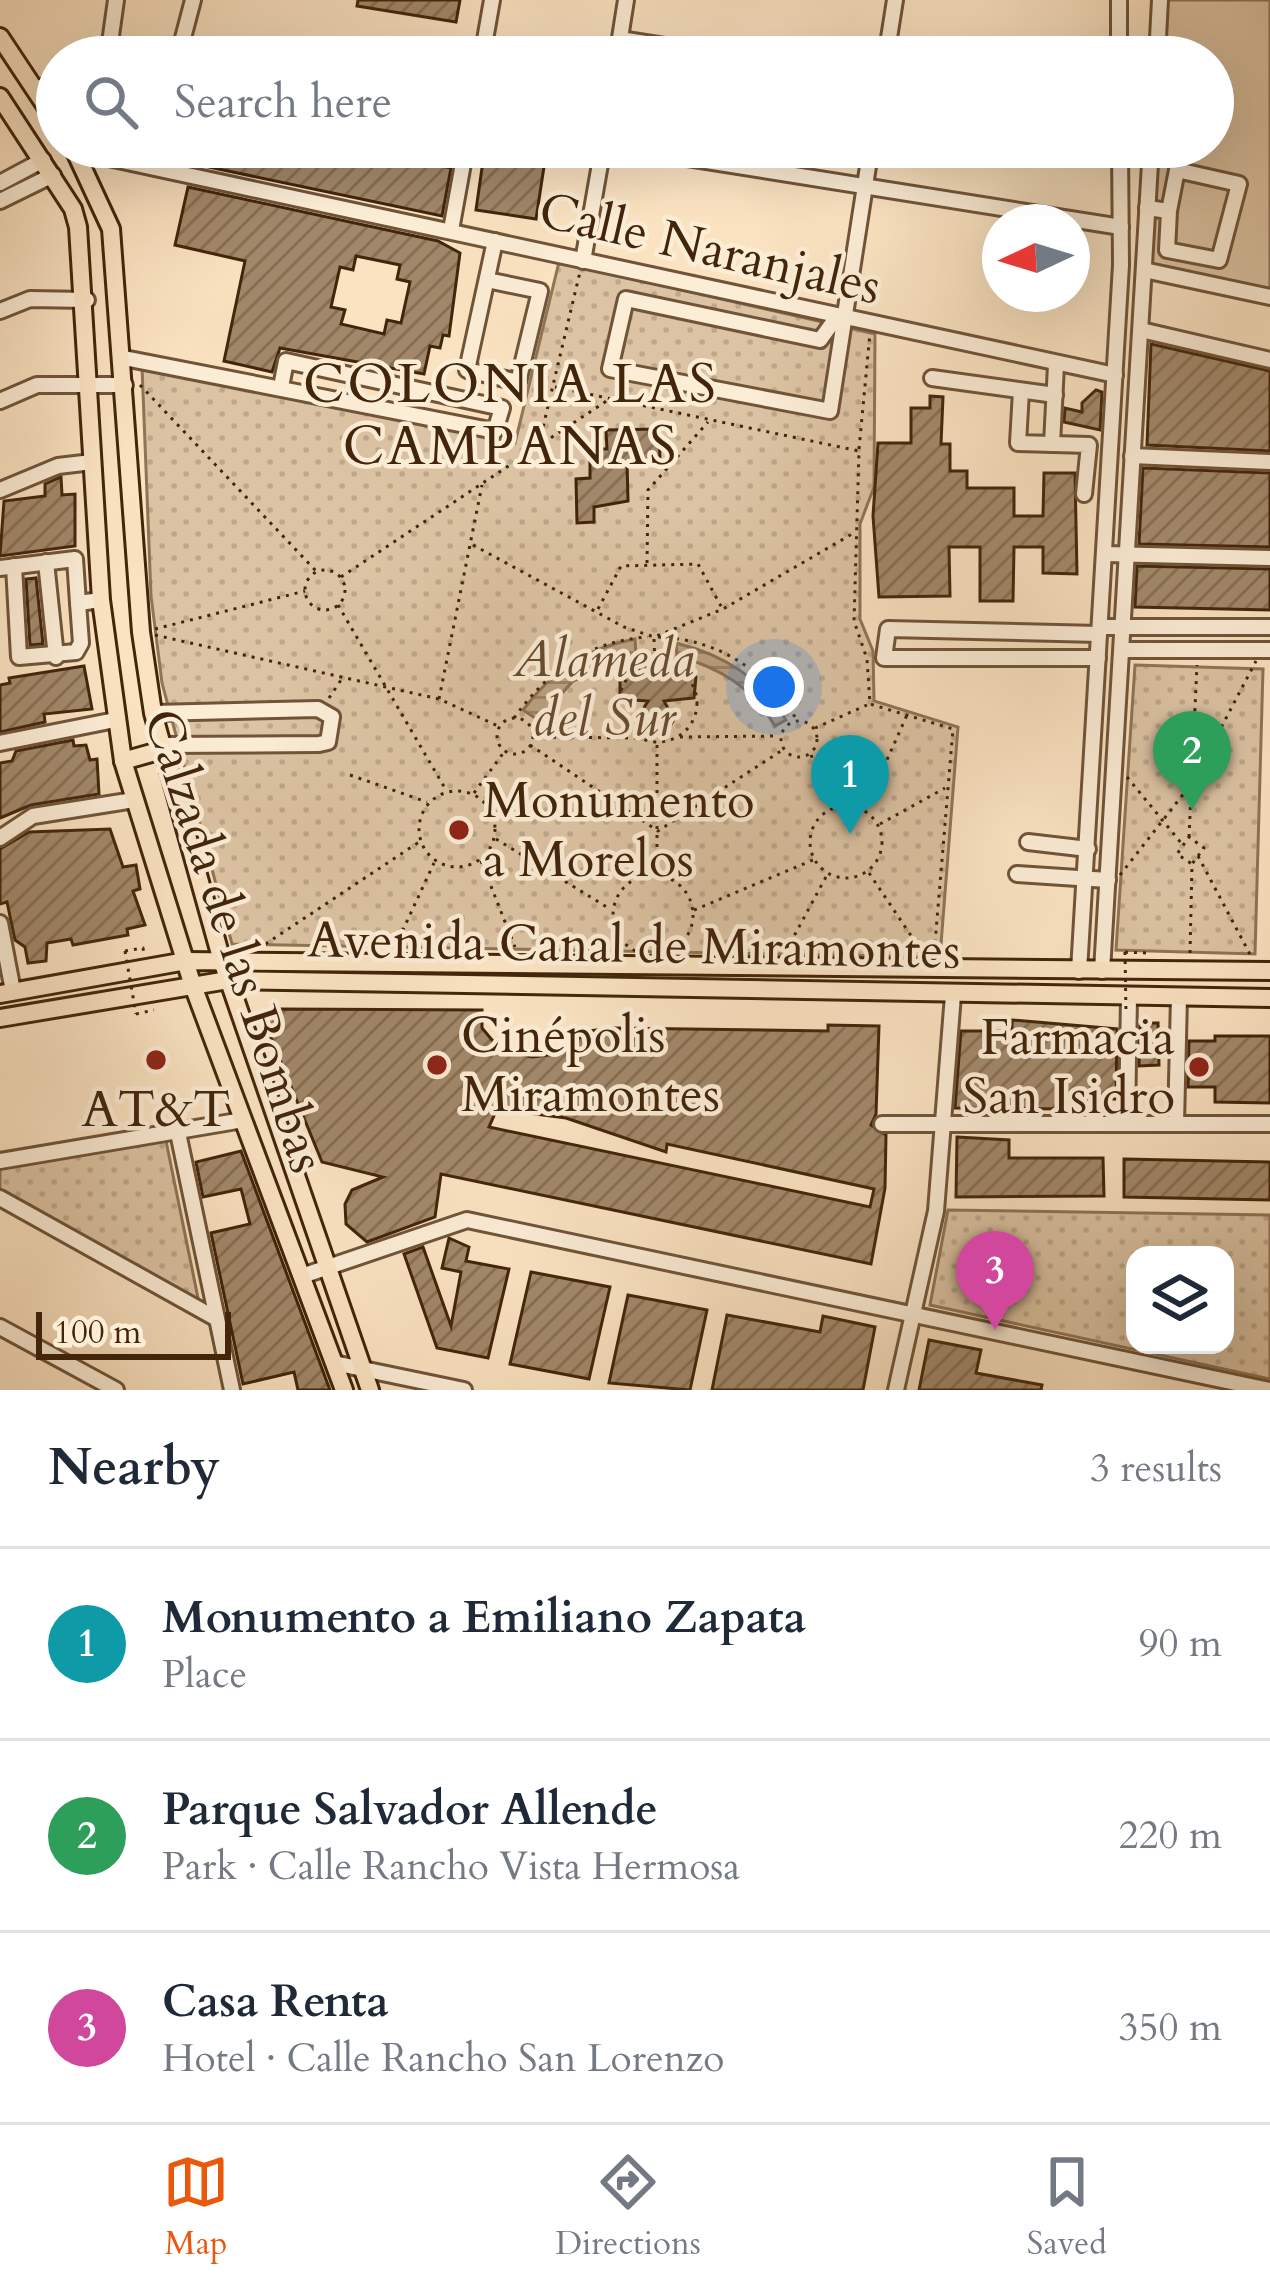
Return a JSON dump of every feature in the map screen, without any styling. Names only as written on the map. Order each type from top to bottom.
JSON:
[{"type":"main road","points":[[0,37],[36,92]]},
{"type":"main road","name":"Calzada de las Bombas","points":[[0,97],[36,150]]},
{"type":"main road","name":"Calzada de las Bombas","points":[[48,168],[78,227],[87,300],[101,600],[123,761],[192,982],[344,1390]]},
{"type":"main road","name":"Calzada de las Bombas","points":[[84,168],[111,229],[141,632],[153,713],[228,980],[370,1390]]},
{"type":"main road","points":[[123,761],[162,747]]},
{"type":"main road","name":"Avenida Canal de Miramontes","points":[[6,992],[186,961],[1264,971]]},
{"type":"main road","name":"Avenida Canal de Miramontes","points":[[0,1018],[192,982],[228,980],[953,995],[1127,1005],[1179,997],[1270,998]]},
{"type":"main road","points":[[289,1243],[314,1264],[330,1266]]},
{"type":"street","points":[[111,36],[116,0]]},
{"type":"street","points":[[184,36],[193,0]]},
{"type":"street","points":[[486,36],[492,0]]},
{"type":"street","points":[[620,36],[626,0]]},
{"type":"street","points":[[889,36],[895,0]]},
{"type":"street","points":[[1119,0],[1119,36]]},
{"type":"street","points":[[1158,36],[1160,0]]},
{"type":"street","points":[[0,183],[48,168]]},
{"type":"street","points":[[0,201],[48,168]]},
{"type":"street","name":"Calle Naranjales","points":[[163,168],[1115,376]]},
{"type":"street","points":[[451,230],[462,168]]},
{"type":"street","points":[[583,261],[599,168]]},
{"type":"street","points":[[745,168],[1121,227]]},
{"type":"street","points":[[841,319],[820,340],[626,299],[610,369],[830,411],[868,168]]},
{"type":"street","points":[[1079,971],[1115,376],[1120,168]]},
{"type":"street","points":[[1102,970],[1150,168]]},
{"type":"street","points":[[1172,168],[1239,184],[1224,257],[1167,250],[1175,171]]},
{"type":"street","points":[[1147,208],[1169,211]]},
{"type":"street","points":[[487,280],[540,290],[518,382],[467,370],[495,241]]},
{"type":"street","points":[[1144,270],[1270,297]]},
{"type":"street","points":[[0,311],[30,298],[87,300]]},
{"type":"street","points":[[1141,330],[1270,360]]},
{"type":"street","points":[[0,401],[37,386],[91,382],[124,370],[281,387],[495,430],[502,408],[286,361],[281,387]]},
{"type":"street","points":[[1052,444],[1056,365]]},
{"type":"street","points":[[932,378],[1055,395]]},
{"type":"street","points":[[1021,391],[1018,443],[1089,445],[1084,494]]},
{"type":"street","points":[[1132,455],[1270,462]]},
{"type":"street","points":[[0,490],[58,466],[92,462]]},
{"type":"street","points":[[1105,554],[1270,558]]},
{"type":"street","points":[[75,559],[81,643],[76,652],[19,657],[7,567],[75,559]]},
{"type":"street","points":[[46,562],[56,657]]},
{"type":"street","points":[[78,603],[101,600]]},
{"type":"street","points":[[1098,658],[884,658],[883,644],[888,629],[1270,627]]},
{"type":"street","points":[[1123,650],[1266,650]]},
{"type":"street","points":[[153,713],[317,709],[332,717],[328,742],[319,744],[162,747]]},
{"type":"street","points":[[0,742],[115,720]]},
{"type":"street","points":[[0,838],[33,816],[134,800]]},
{"type":"street","points":[[1028,842],[1088,849]]},
{"type":"street","points":[[1017,874],[1086,879],[1108,886]]},
{"type":"street","points":[[0,923],[6,992]]},
{"type":"street","points":[[896,1390],[936,1211],[953,995]]},
{"type":"street","points":[[1176,1124],[1179,997]]},
{"type":"street","points":[[1127,1005],[1127,1124]]},
{"type":"street","points":[[0,1161],[243,1120]]},
{"type":"street","points":[[882,1124],[1270,1124]]},
{"type":"street","points":[[177,1129],[232,1390]]},
{"type":"street","points":[[0,1198],[217,1319]]},
{"type":"street","points":[[302,1276],[467,1220],[1268,1390]]},
{"type":"street","points":[[0,1327],[116,1390]]},
{"type":"street","points":[[334,1363],[464,1390]]},
{"type":"path","points":[[539,446],[583,261]]},
{"type":"path","points":[[870,704],[867,659],[854,621],[853,533],[871,325]]},
{"type":"path","points":[[124,370],[316,571]]},
{"type":"path","points":[[555,387],[859,451]]},
{"type":"path","points":[[340,577],[609,399]]},
{"type":"path","points":[[647,565],[648,490],[710,420]]},
{"type":"path","points":[[439,699],[482,483]]},
{"type":"path","points":[[473,545],[654,637],[723,610],[853,533]]},
{"type":"path","points":[[597,610],[621,566],[698,564],[723,610]]},
{"type":"path","points":[[316,571],[329,570],[340,577],[345,590],[338,605]]},
{"type":"path","points":[[141,632],[304,591],[316,571]]},
{"type":"path","points":[[304,591],[316,608],[338,605]]},
{"type":"path","points":[[338,605],[447,792]]},
{"type":"path","points":[[141,632],[439,699],[500,727]]},
{"type":"path","points":[[654,637],[655,664]]},
{"type":"path","points":[[514,718],[525,721],[533,736],[519,753],[505,751],[498,742],[500,727],[563,664],[602,645],[654,637],[687,638],[726,651],[766,680],[798,722],[813,728],[870,704],[953,729],[933,969]]},
{"type":"path","points":[[1192,864],[1177,854],[1189,837],[1197,650]]},
{"type":"path","points":[[1108,886],[1192,783],[1266,650]]},
{"type":"path","points":[[639,738],[622,720],[619,695],[632,673],[655,664],[677,669],[693,686],[694,720],[678,737]]},
{"type":"path","points":[[324,705],[343,677]]},
{"type":"path","points":[[864,811],[907,715]]},
{"type":"path","points":[[533,736],[639,738],[657,743],[678,737],[782,736],[798,722]]},
{"type":"path","points":[[813,728],[817,741],[811,753],[834,808]]},
{"type":"path","points":[[782,736],[784,749],[794,756],[811,753]]},
{"type":"path","points":[[657,743],[657,875]]},
{"type":"path","points":[[530,745],[658,831]]},
{"type":"path","points":[[658,831],[784,749]]},
{"type":"path","points":[[473,794],[505,751]]},
{"type":"path","points":[[1115,763],[1183,845]]},
{"type":"path","points":[[350,775],[429,802]]},
{"type":"path","points":[[878,825],[948,786]]},
{"type":"path","points":[[447,792],[473,794],[491,812],[494,838],[481,860],[458,868],[435,861],[420,841],[419,821],[429,802],[447,792]]},
{"type":"path","points":[[834,808],[864,811],[878,825],[882,845],[868,871],[848,879],[827,874],[814,860],[811,836],[815,824],[834,808]]},
{"type":"path","points":[[1189,837],[1204,848],[1192,864],[1189,970]]},
{"type":"path","points":[[494,838],[614,911],[628,946],[654,955],[678,946],[693,910],[814,860]]},
{"type":"path","points":[[257,961],[259,946],[420,841]]},
{"type":"path","points":[[1198,856],[1264,971]]},
{"type":"path","points":[[481,860],[522,965]]},
{"type":"path","points":[[388,963],[435,861]]},
{"type":"path","points":[[868,871],[933,969]]},
{"type":"path","points":[[777,967],[827,874]]},
{"type":"path","points":[[614,911],[624,888],[657,875],[681,886],[693,910]]},
{"type":"path","points":[[143,948],[125,951],[136,1014],[154,1011]]},
{"type":"path","points":[[1127,1005],[1125,952],[1147,952]]},
{"type":"green space","points":[[1163,0],[1270,0],[1270,291],[1147,264],[1153,168],[1234,168],[1234,36],[1161,36]]},
{"type":"green space","name":"Alameda del Sur","points":[[559,262],[875,334],[874,487],[860,524],[860,619],[873,651],[874,701],[958,727],[940,957],[232,944],[162,683],[151,596],[142,367],[515,443]]},
{"type":"green space","points":[[1135,665],[1263,669],[1255,954],[1116,950]]},
{"type":"green space","points":[[165,1136],[199,1303],[0,1194],[0,1164]]},
{"type":"green space","points":[[948,1210],[1270,1215],[1270,1379],[1155,1354],[1234,1354],[1234,1246],[1126,1246],[1126,1348],[930,1305]]},
{"type":"shaded area","points":[[635,639],[636,655],[573,681],[538,720],[523,710],[572,663],[601,648]]},
{"type":"shaded area","points":[[676,643],[739,670],[765,692],[786,720],[775,726],[734,681],[677,656]]},
{"type":"building","points":[[358,0],[460,0],[456,22],[357,6]]},
{"type":"building","points":[[214,168],[451,168],[442,216]]},
{"type":"building","points":[[482,168],[544,168],[536,219],[476,210]]},
{"type":"building","points":[[188,187],[438,241],[460,253],[449,336],[443,335],[440,348],[430,346],[424,374],[280,348],[272,372],[224,361],[245,261],[175,245]],"holes":[[[356,256],[400,265],[397,279],[410,282],[401,323],[387,320],[384,334],[341,324],[345,310],[331,307],[340,267],[353,270]]]},
{"type":"building","points":[[1151,344],[1270,371],[1270,451],[1147,445]]},
{"type":"building","points":[[1096,390],[1102,392],[1100,430],[1064,422],[1065,408],[1082,412],[1082,403]]},
{"type":"building","points":[[930,396],[943,397],[941,444],[950,444],[950,471],[967,471],[967,488],[1014,488],[1014,516],[1043,516],[1044,473],[1075,473],[1077,574],[1043,573],[1043,547],[1014,547],[1013,601],[980,601],[980,547],[949,547],[950,596],[879,597],[873,516],[878,443],[911,443],[911,408],[930,408]]},
{"type":"building","points":[[659,429],[660,461],[627,462],[628,501],[594,507],[594,522],[577,523],[576,479],[590,478],[590,449],[607,449],[606,430]]},
{"type":"building","points":[[1143,468],[1270,473],[1270,547],[1139,544]]},
{"type":"building","points":[[61,477],[62,495],[75,494],[75,546],[0,556],[4,501],[45,496],[45,484]]},
{"type":"building","points":[[1137,566],[1270,569],[1270,610],[1135,607]]},
{"type":"building","points":[[36,578],[43,644],[30,645],[26,579]]},
{"type":"building","points":[[649,660],[682,665],[696,677],[694,698],[664,701],[674,719],[666,734],[647,734],[637,719],[648,701],[620,699],[620,675]]},
{"type":"building","points":[[84,666],[92,709],[44,714],[45,722],[0,732],[0,685],[10,683],[9,678]]},
{"type":"building","points":[[73,740],[74,746],[86,745],[90,760],[97,759],[99,794],[31,805],[0,818],[0,763],[12,761],[16,751]]},
{"type":"building","points":[[110,829],[123,867],[136,865],[140,889],[133,891],[145,925],[127,929],[128,935],[73,945],[71,939],[47,943],[46,961],[28,963],[25,947],[15,940],[7,902],[0,904],[0,849],[29,832]]},
{"type":"building","points":[[279,1009],[482,1010],[482,1028],[492,1040],[506,1051],[532,1057],[556,1054],[589,1031],[613,1028],[828,1031],[828,1025],[879,1026],[876,1114],[871,1125],[886,1135],[885,1188],[871,1264],[441,1174],[435,1217],[367,1242],[346,1224],[345,1204],[352,1190],[383,1177],[322,1162],[266,1016]],"holes":[[[497,1109],[566,1118],[666,1152],[667,1144],[874,1189],[870,1207],[489,1127]]]},
{"type":"building","points":[[1012,1020],[1117,1029],[1116,1099],[1063,1099],[1063,1109],[955,1108],[961,1031],[1012,1031]]},
{"type":"building","points":[[1140,1023],[1158,1023],[1159,1065],[1139,1066]]},
{"type":"building","points":[[1215,1036],[1270,1036],[1270,1103],[1215,1102],[1215,1087],[1188,1087],[1189,1041],[1215,1041]]},
{"type":"building","points":[[957,1137],[1009,1140],[1009,1158],[1103,1158],[1104,1196],[956,1197]]},
{"type":"building","points":[[241,1151],[330,1390],[298,1390],[294,1372],[243,1384],[211,1233],[250,1224],[241,1189],[203,1197],[196,1162]]},
{"type":"building","points":[[1124,1159],[1270,1162],[1270,1200],[1124,1197]]},
{"type":"building","points":[[449,1238],[469,1247],[466,1261],[509,1269],[488,1358],[437,1348],[404,1254],[423,1247],[451,1326],[461,1272],[442,1268]]},
{"type":"building","points":[[531,1272],[610,1287],[589,1379],[510,1364]]},
{"type":"building","points":[[628,1295],[707,1310],[690,1390],[609,1383]]},
{"type":"building","points":[[727,1315],[820,1332],[823,1316],[875,1327],[863,1390],[712,1390]]},
{"type":"building","points":[[929,1340],[981,1350],[976,1373],[1042,1385],[1041,1390],[919,1390]]},
{"type":"place","name":"Parque Salvador Allende","points":[[1192,810]]},
{"type":"place","name":"Monumento a Morelos","points":[[459,830]]},
{"type":"place","name":"Monumento a Emiliano Zapata","points":[[850,834]]},
{"type":"place","name":"AT&T","points":[[156,1060]]},
{"type":"place","name":"Cinépolis Miramontes","points":[[437,1065]]},
{"type":"place","name":"Farmacia San Isidro","points":[[1199,1067]]},
{"type":"place","name":"Casa Renta","points":[[995,1330]]},
{"type":"district","name":"COLONIA LAS CAMPANAS","points":[[511,416]]}]
